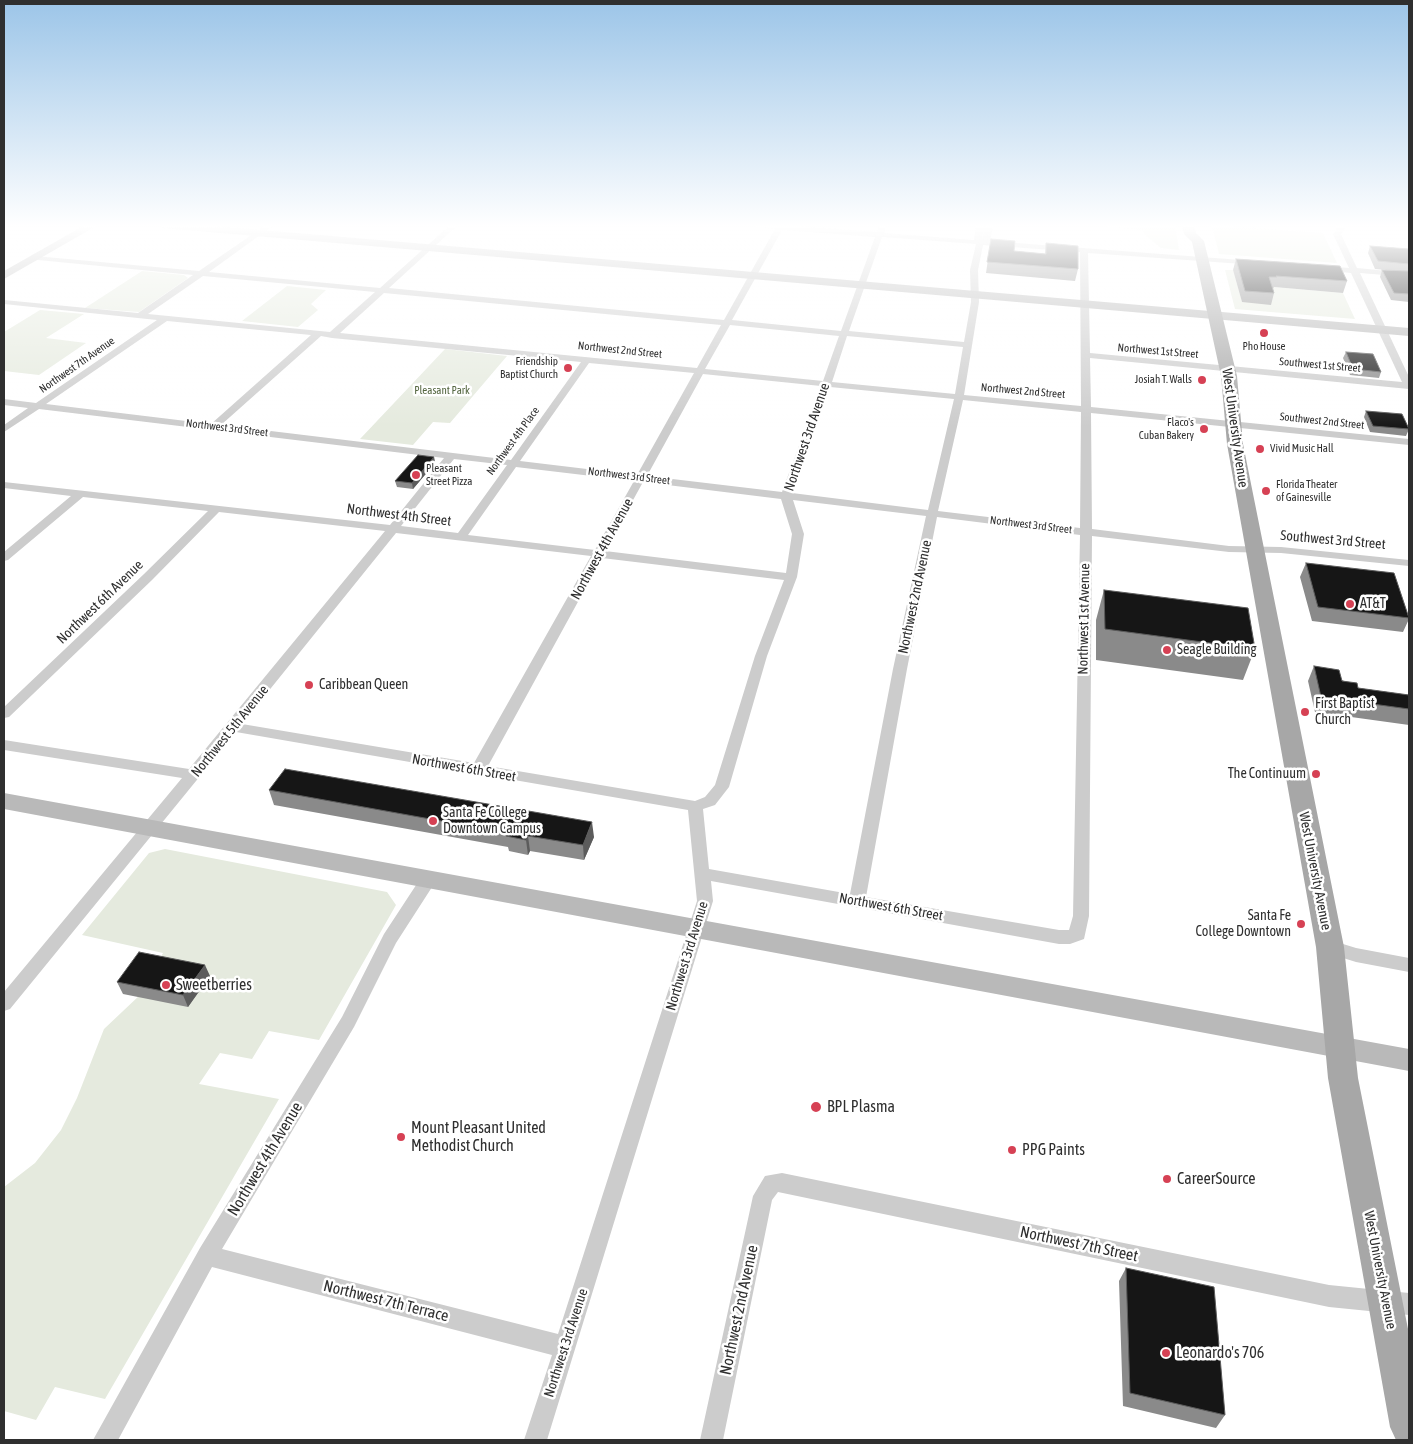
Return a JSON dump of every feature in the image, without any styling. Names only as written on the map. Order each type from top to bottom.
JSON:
[{"type":"main road","points":[[945,292],[1409,332]]},
{"type":"main road","name":"West University Avenue","points":[[1210,292],[1228,368],[1234,444],[1330,948],[1343,1078],[1398,1303],[1409,1427]]},
{"type":"main road","points":[[4,801],[1409,1060]]},
{"type":"street","points":[[139,316],[174,292]]},
{"type":"street","points":[[332,335],[381,292]]},
{"type":"street","points":[[410,292],[967,345]]},
{"type":"street","name":"Northwest 4th Avenue","points":[[478,770],[745,292]]},
{"type":"street","name":"Northwest 3rd Avenue","points":[[536,1440],[705,901],[704,874],[695,806],[710,801],[722,787],[761,656],[791,577],[798,534],[786,496],[860,292]]},
{"type":"street","name":"Northwest 1st Avenue","points":[[1078,934],[1081,916],[1086,532],[1085,292]]},
{"type":"street","points":[[1365,292],[1409,385]]},
{"type":"street","name":"Northwest 2nd Avenue","points":[[857,901],[900,670],[932,514],[959,397],[974,295]]},
{"type":"street","name":"Northwest 2nd Street","points":[[4,302],[1233,423]]},
{"type":"street","name":"Northwest 7th Avenue","points":[[4,429],[164,319]]},
{"type":"street","points":[[214,426],[319,333]]},
{"type":"street","name":"Northwest 1st Street","points":[[1086,355],[1228,368]]},
{"type":"street","name":"Northwest 4th Place","points":[[460,538],[587,360]]},
{"type":"street","name":"Southwest 1st Street","points":[[1228,368],[1409,385]]},
{"type":"street","name":"Northwest 3rd Street","points":[[4,402],[1229,549],[1254,549]]},
{"type":"street","name":"Southwest 2nd Street","points":[[1233,423],[1409,442]]},
{"type":"street","name":"Northwest 5th Avenue","points":[[4,1004],[193,775],[452,455]]},
{"type":"street","name":"Northwest 4th Street","points":[[4,485],[791,577]]},
{"type":"street","points":[[4,558],[80,494]]},
{"type":"street","name":"Northwest 6th Avenue","points":[[4,714],[148,577],[215,510]]},
{"type":"street","name":"Southwest 3rd Street","points":[[1254,549],[1409,563]]},
{"type":"street","name":"Northwest 6th Street","points":[[232,727],[695,806]]},
{"type":"street","points":[[4,744],[193,775]]},
{"type":"street","name":"Northwest 6th Street","points":[[704,874],[1059,937],[1070,937],[1078,934]]},
{"type":"street","name":"Northwest 4th Avenue","points":[[105,1440],[207,1255],[348,1022],[390,939],[428,880]]},
{"type":"street","points":[[1330,948],[1409,965]]},
{"type":"street","name":"Northwest 7th Street","points":[[772,1183],[782,1182],[1329,1296],[1398,1303]]},
{"type":"street","name":"Northwest 2nd Avenue","points":[[711,1440],[763,1196],[772,1183]]},
{"type":"street","name":"Northwest 7th Terrace","points":[[207,1255],[565,1347]]},
{"type":"green space","points":[[109,292],[167,292],[139,312],[85,308]]},
{"type":"green space","points":[[279,292],[323,292],[311,304],[318,310],[298,327],[242,321]]},
{"type":"green space","points":[[1231,292],[1239,292],[1242,302],[1262,292],[1336,292],[1343,293],[1355,319],[1235,309]]},
{"type":"green space","points":[[40,310],[84,314],[46,338],[86,343],[39,375],[4,371],[4,332]]},
{"type":"green space","name":"Pleasant Park","points":[[445,349],[507,356],[450,423],[433,422],[413,445],[360,439]]},
{"type":"green space","points":[[165,849],[387,892],[396,905],[319,1040],[269,1031],[252,1059],[220,1053],[199,1084],[279,1099],[105,1399],[55,1387],[36,1420],[4,1411],[4,1187],[35,1163],[61,1130],[77,1098],[104,1029],[141,994],[163,953],[82,935],[149,853]]},
{"type":"building","points":[[1409,292],[1409,294],[1394,293]]},
{"type":"building","points":[[1346,352],[1373,354],[1381,372],[1353,369]]},
{"type":"building","points":[[1366,411],[1402,414],[1409,429],[1373,426]]},
{"type":"building","points":[[418,455],[434,457],[412,483],[395,481]]},
{"type":"building","points":[[1306,563],[1394,573],[1409,618],[1318,607]]},
{"type":"building","points":[[1104,590],[1248,608],[1255,649],[1105,629]]},
{"type":"building","points":[[1314,666],[1339,670],[1342,681],[1357,683],[1358,688],[1409,695],[1409,709],[1321,697]]},
{"type":"building","points":[[285,769],[592,822],[583,845],[528,836],[526,840],[506,836],[508,833],[269,790]]},
{"type":"building","points":[[139,952],[205,965],[183,995],[117,982]]},
{"type":"building","name":"Leonardo's 706","points":[[1126,1268],[1214,1287],[1225,1415],[1130,1393]]},
{"type":"place","name":"Pho House","points":[[1264,333]]},
{"type":"place","name":"Friendship Baptist Church","points":[[568,368]]},
{"type":"place","name":"Josiah T. Walls","points":[[1202,380]]},
{"type":"place","name":"Flaco's Cuban Bakery","points":[[1204,429]]},
{"type":"place","name":"Vivid Music Hall","points":[[1260,449]]},
{"type":"place","name":"Pleasant Street Pizza","points":[[416,475]]},
{"type":"place","name":"Florida Theater of Gainesville","points":[[1266,491]]},
{"type":"place","name":"AT&T","points":[[1350,604]]},
{"type":"place","name":"Seagle Building","points":[[1167,650]]},
{"type":"place","name":"Caribbean Queen","points":[[309,685]]},
{"type":"place","name":"First Baptist Church","points":[[1305,712]]},
{"type":"place","name":"The Continuum","points":[[1316,774]]},
{"type":"place","name":"Santa Fe College Downtown Campus","points":[[433,821]]},
{"type":"place","name":"Santa Fe College Downtown","points":[[1301,924]]},
{"type":"place","name":"Sweetberries","points":[[166,985]]},
{"type":"place","name":"BPL Plasma","points":[[816,1107]]},
{"type":"place","name":"Mount Pleasant United Methodist Church","points":[[401,1137]]},
{"type":"place","name":"PPG Paints","points":[[1012,1150]]},
{"type":"place","name":"CareerSource","points":[[1167,1179]]},
{"type":"place","name":"Leonardo's 706","points":[[1166,1353]]}]
